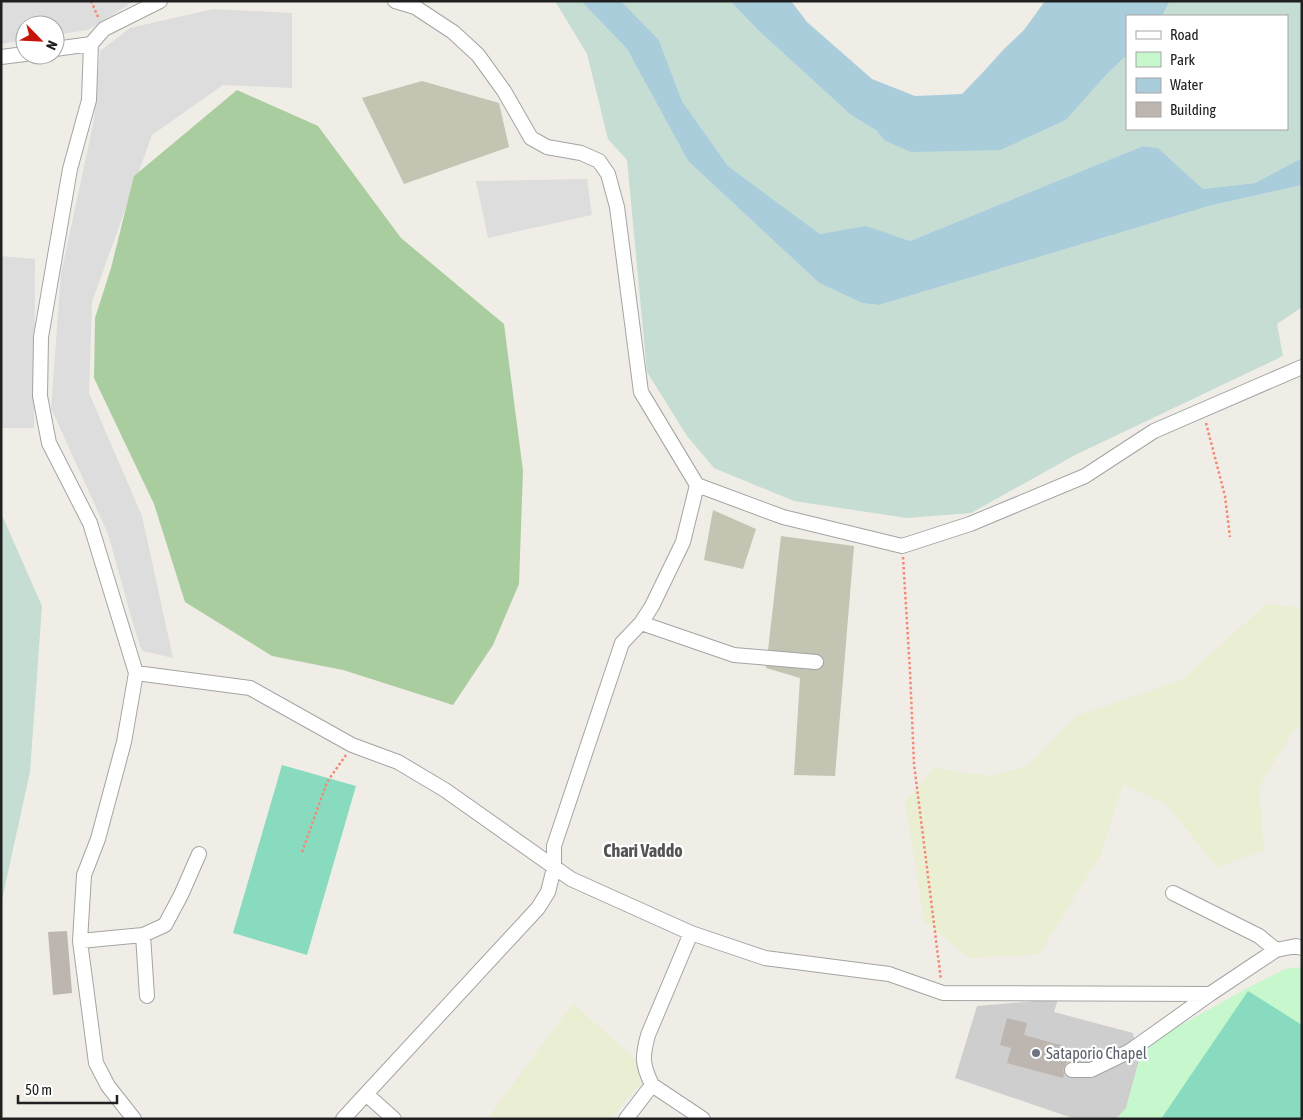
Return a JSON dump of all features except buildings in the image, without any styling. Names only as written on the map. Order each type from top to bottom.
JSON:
[{"type":"street","points":[[134,1119],[108,1086],[96,1063],[80,941],[84,875],[98,839],[124,742],[136,673],[90,523],[49,443],[40,396],[42,337],[70,169],[89,100],[91,44],[104,29],[160,1]]},
{"type":"street","points":[[394,1],[415,7],[453,32],[478,55],[504,90],[531,138],[547,147],[581,154],[599,161],[608,174],[617,207],[641,392],[697,485],[783,517],[902,546],[970,524],[1085,476],[1154,431],[1302,367]]},
{"type":"street","points":[[65,48],[91,44]]},
{"type":"street","points":[[1,57],[15,55]]},
{"type":"street","points":[[343,1119],[538,908],[548,892],[554,868],[554,846],[622,643],[640,624],[652,606],[683,542],[697,485]]},
{"type":"street","points":[[640,624],[734,655],[816,662]]},
{"type":"street","points":[[136,673],[250,688],[352,745],[398,762],[437,786],[571,879],[691,934],[765,958],[889,974],[943,992],[1210,994]]},
{"type":"street","points":[[80,941],[143,935],[165,925],[199,854]]},
{"type":"street","points":[[1173,893],[1258,936],[1276,950]]},
{"type":"street","points":[[691,934],[648,1035],[644,1048],[644,1064],[652,1085],[703,1119]]},
{"type":"street","points":[[143,935],[147,996]]},
{"type":"street","points":[[1072,1070],[1091,1070],[1130,1051],[1276,950],[1296,946],[1302,948]]},
{"type":"street","points":[[626,1119],[652,1085]]},
{"type":"street","points":[[366,1094],[394,1119]]},
{"type":"path","points":[[91,1],[104,29]]},
{"type":"path","points":[[1203,410],[1225,496],[1230,537]]},
{"type":"path","points":[[902,546],[914,764],[943,992]]},
{"type":"path","points":[[302,852],[327,782],[352,745]]},
{"type":"shaded area","points":[[1,1],[134,1],[88,30],[65,33],[65,15],[15,15],[15,42],[1,44]]},
{"type":"shaded area","points":[[555,1],[581,1],[627,49],[688,161],[819,283],[862,303],[879,305],[1209,206],[1302,185],[1302,307],[1277,324],[1283,356],[1075,455],[971,513],[907,518],[794,501],[714,468],[687,436],[647,372],[627,160],[608,139],[587,54]]},
{"type":"shaded area","points":[[621,1],[730,1],[758,30],[851,115],[877,131],[885,140],[1001,150],[1066,120],[1107,74],[1126,56],[1126,130],[1288,130],[1288,15],[1163,15],[1170,1],[1302,1],[1302,158],[1255,183],[1203,189],[1158,148],[1143,146],[910,241],[866,227],[820,234],[728,166],[682,101],[659,40]]},
{"type":"shaded area","points":[[213,9],[292,13],[292,88],[223,85],[152,135],[92,302],[89,393],[142,516],[173,658],[142,651],[108,534],[51,408],[61,274],[94,120],[100,51],[130,28]]},
{"type":"shaded area","points":[[422,81],[499,103],[509,147],[404,184],[362,98]]},
{"type":"shaded area","points":[[587,179],[592,215],[488,238],[476,181]]},
{"type":"shaded area","points":[[1,256],[35,259],[34,428],[1,428]]},
{"type":"shaded area","points":[[713,510],[756,529],[743,569],[704,560]]},
{"type":"shaded area","points":[[1,513],[42,606],[30,772],[1,904]]},
{"type":"shaded area","points":[[781,536],[854,546],[835,776],[794,775],[800,678],[766,668]]},
{"type":"shaded area","points":[[1266,604],[1302,608],[1302,730],[1295,728],[1259,787],[1264,850],[1217,867],[1166,804],[1123,784],[1101,854],[1039,954],[969,958],[924,921],[905,802],[933,768],[990,776],[1028,766],[1076,716],[1182,680]]},
{"type":"shaded area","points":[[1058,999],[1054,1012],[1133,1033],[1136,1050],[1140,1057],[1126,1109],[1116,1119],[1075,1119],[955,1078],[977,1006]]},
{"type":"shaded area","points":[[573,1003],[649,1072],[611,1119],[487,1119]]},
{"type":"green space","points":[[237,90],[318,126],[401,238],[504,324],[523,471],[519,584],[493,645],[453,705],[343,670],[272,656],[185,602],[154,504],[94,378],[95,318],[111,268],[134,176]]},
{"type":"green space","points":[[282,765],[356,786],[307,955],[233,933]]},
{"type":"green space","points":[[1302,967],[1302,1119],[1116,1119],[1126,1108],[1140,1057],[1136,1050],[1285,969]]},
{"type":"green space","points":[[1248,991],[1302,1025],[1302,1119],[1161,1119]]},
{"type":"water","points":[[581,1],[621,1],[659,40],[682,101],[728,166],[820,234],[866,226],[910,241],[1143,146],[1158,148],[1203,189],[1255,183],[1302,158],[1302,185],[1209,206],[879,305],[862,303],[819,283],[688,161],[627,49]]},
{"type":"water","points":[[730,1],[791,1],[807,22],[872,79],[915,96],[962,94],[1024,30],[1045,1],[1170,1],[1163,15],[1126,15],[1126,56],[1107,74],[1066,120],[1001,150],[911,152],[884,140],[877,131],[851,115],[758,30]]},
{"type":"place","name":"Sataporio Chapel","points":[[1036,1053]]},
{"type":"district","name":"Chari Vaddo","points":[[643,851]]}]
